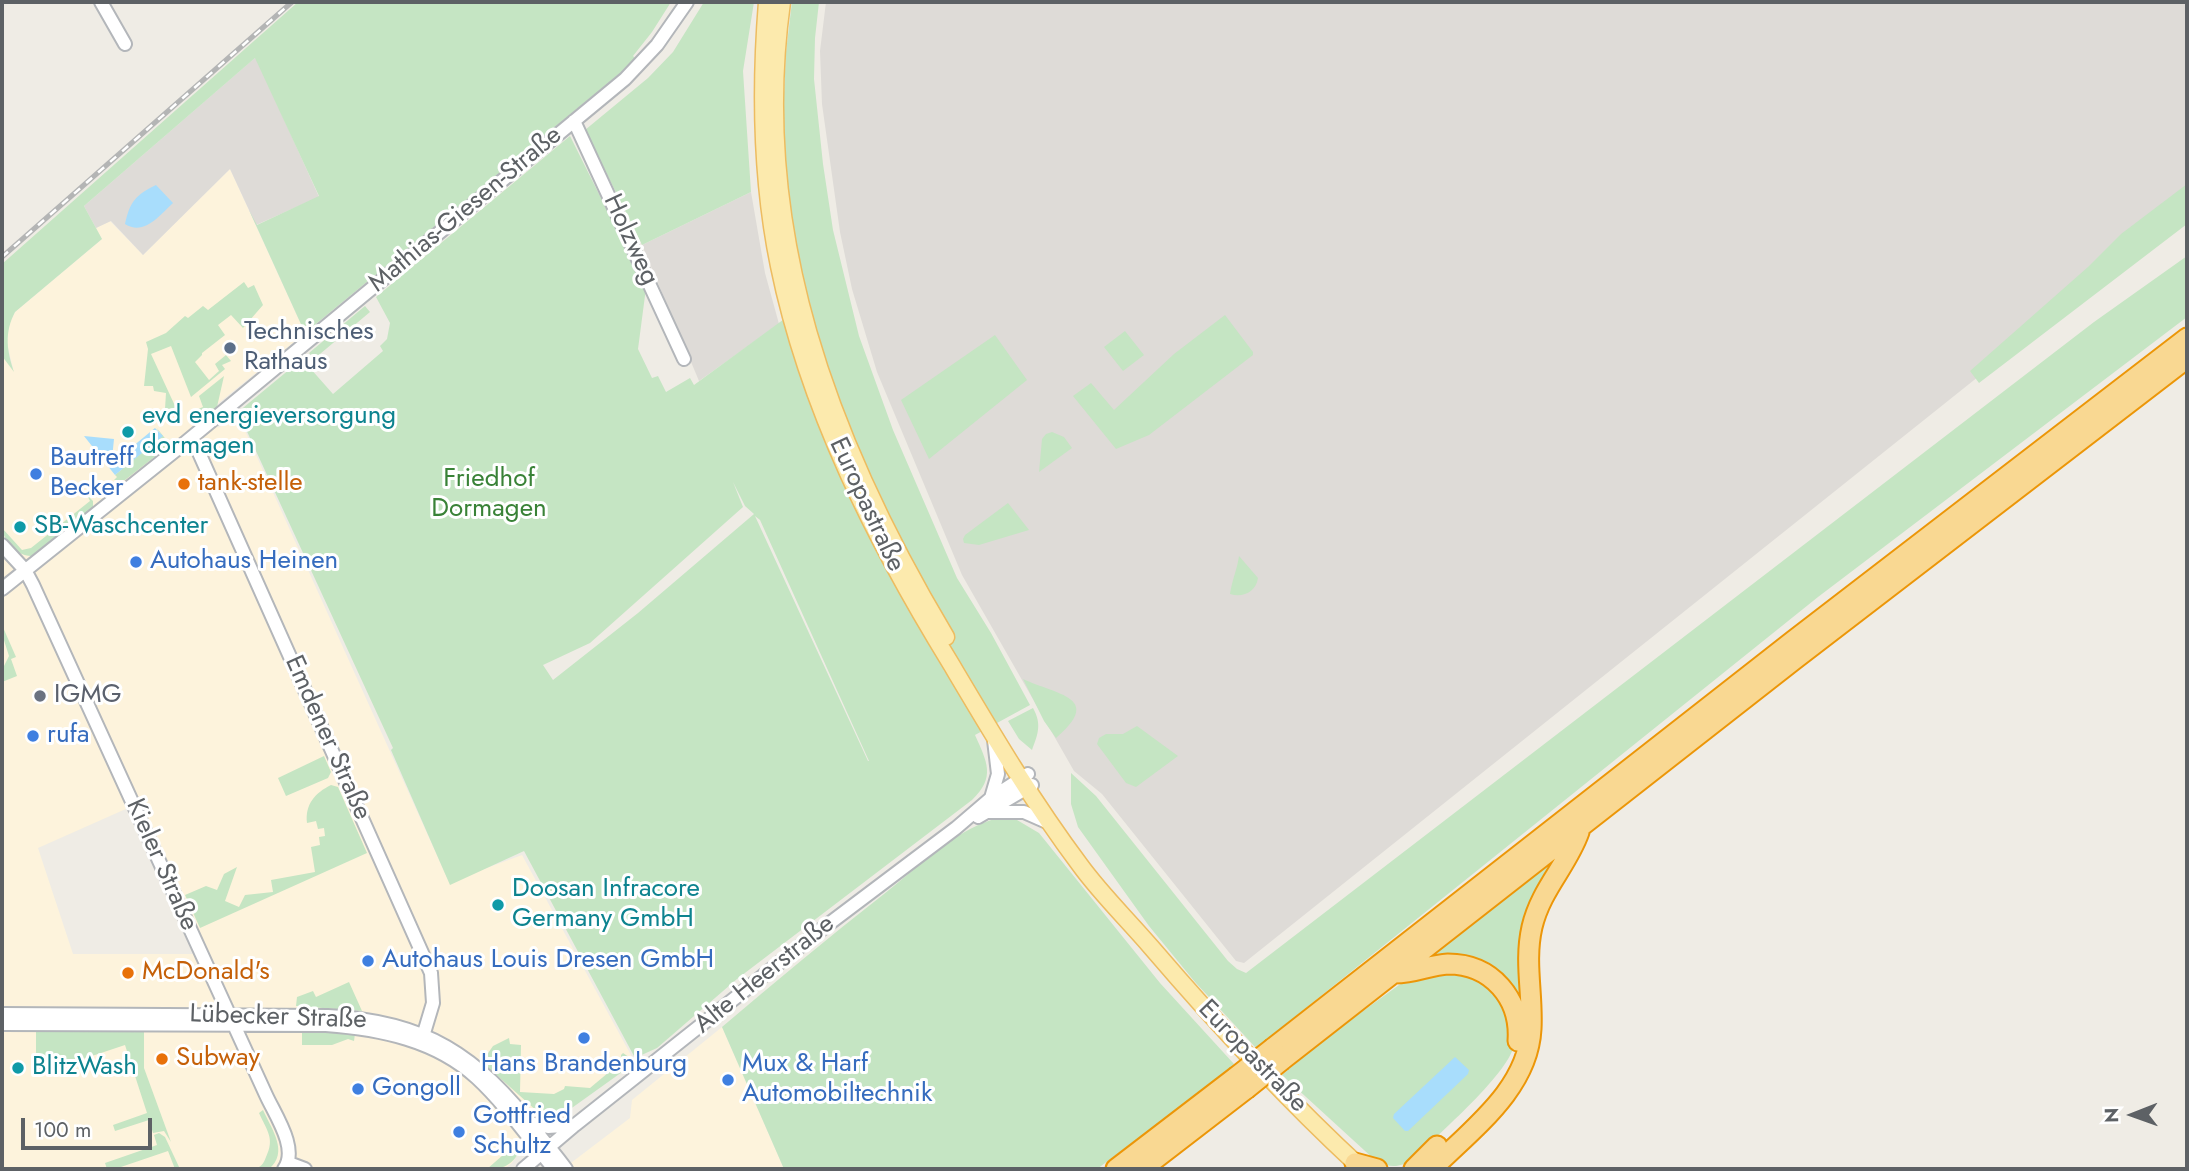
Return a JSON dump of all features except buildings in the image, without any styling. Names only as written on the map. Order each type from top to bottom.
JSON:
[{"type":"highway","points":[[1142,1169],[1241,1083],[1761,666],[2187,338]]},
{"type":"highway","points":[[1277,1054],[1395,973],[1795,659],[2187,358]]},
{"type":"highway","points":[[1432,1169],[1511,1087],[1524,1066],[1531,1028],[1528,970],[1533,925],[1544,895],[1573,848],[1580,828]]},
{"type":"highway","points":[[1395,973],[1411,973],[1445,964],[1461,965],[1490,975],[1502,987],[1517,1013],[1519,1027],[1518,1044],[1512,1063],[1502,1079],[1414,1169]]},
{"type":"highway","points":[[1116,1169],[1241,1083]]},
{"type":"highway","points":[[1358,1167],[1377,1169]]},
{"type":"main road","name":"Europastraße","points":[[768,2],[762,102],[766,181],[779,266],[798,342],[818,399],[872,522],[911,599],[993,736],[1145,941]]},
{"type":"main road","name":"Europastraße","points":[[782,2],[775,78],[778,180],[790,264],[810,339],[854,455],[911,575],[1050,824],[1107,900],[1226,1031],[1358,1167]]},
{"type":"street","points":[[102,2],[125,44]]},
{"type":"street","name":"Mathias-Giesen-Straße","points":[[2,589],[192,437],[574,121],[640,64],[664,36],[687,2]]},
{"type":"street","name":"Holzweg","points":[[574,121],[684,359]]},
{"type":"street","name":"Emdener Straße","points":[[192,437],[431,973],[434,996],[423,1039]]},
{"type":"street","name":"Kieler Straße","points":[[2,545],[25,570],[285,1137],[289,1150],[286,1166],[305,1169]]},
{"type":"street","points":[[991,798],[998,774],[993,736]]},
{"type":"street","name":"Alte Heerstraße","points":[[523,1169],[575,1125],[991,798],[1027,782]]},
{"type":"street","name":"Alte Heerstraße","points":[[956,828],[985,813],[1027,782]]},
{"type":"street","points":[[985,813],[1024,812],[1050,824]]},
{"type":"street","name":"Lübecker Straße","points":[[2,1014],[231,1020],[361,1028],[423,1039],[460,1054],[483,1071],[530,1123],[545,1151]]},
{"type":"street","name":"Lübecker Straße","points":[[2,1024],[231,1020]]},
{"type":"street","name":"Lübecker Straße","points":[[423,1039],[476,1077],[545,1151]]},
{"type":"street","points":[[530,1123],[548,1127],[575,1125]]},
{"type":"street","points":[[545,1151],[554,1169]]},
{"type":"street","points":[[545,1151],[566,1169]]},
{"type":"shaded area","points":[[826,2],[2187,2],[2187,210],[1244,963],[1236,961],[1102,794],[1074,771],[962,575],[877,372],[852,289],[840,232],[822,104],[820,51]]},
{"type":"shaded area","points":[[256,57],[319,197],[256,225],[230,169],[143,255],[111,221],[96,228],[84,206]]},
{"type":"shaded area","points":[[230,169],[305,333],[215,406],[218,428],[238,415],[449,882],[522,855],[632,1057],[519,1152],[504,1169],[2,1169],[2,356],[13,369],[7,343],[9,324],[15,312],[102,239],[96,228],[110,221],[143,255]],"holes":[[[128,808],[193,954],[73,954],[38,848]]]},
{"type":"shaded area","points":[[751,192],[765,273],[779,324],[699,381],[642,245]]},
{"type":"shaded area","points":[[722,1027],[784,1169],[563,1169],[630,1118],[632,1100]]},
{"type":"green space","points":[[298,2],[671,2],[633,56],[635,58],[619,74],[305,333],[249,210],[257,225],[319,196],[255,58],[84,206],[102,239],[15,312],[9,327],[8,342],[14,372],[2,356],[2,264]]},
{"type":"green space","points":[[704,2],[754,2],[743,71],[751,192],[642,245],[585,130],[648,78],[673,52]]},
{"type":"green space","name":"Friedhof Dormagen","points":[[792,2],[819,2],[814,79],[823,164],[833,230],[859,336],[893,430],[957,578],[1030,705],[975,735],[986,761],[987,776],[980,792],[972,800],[737,979],[657,1048],[635,1058],[524,851],[450,885],[391,750],[393,748],[238,412],[302,359],[333,394],[383,351],[380,346],[387,339],[390,323],[376,297],[570,136],[646,288],[638,349],[652,378],[658,376],[666,392],[690,378],[694,385],[806,303],[790,220],[782,134],[786,52]],"holes":[[[733,482],[745,506],[754,514],[638,613],[553,680],[543,665],[590,643],[743,507]],[[755,516],[760,520],[869,761],[868,761]]]},
{"type":"green space","points":[[2187,184],[2187,224],[1979,383],[1970,371],[2088,267],[2121,234]]},
{"type":"green space","points":[[2187,256],[2187,317],[1818,597],[1256,1048],[1195,982],[1149,926],[1078,827],[1071,804],[1071,773],[1096,796],[1228,961],[1246,973],[2094,322]]},
{"type":"green space","points":[[244,282],[248,288],[254,285],[263,305],[243,328],[231,315],[218,325],[225,335],[195,362],[209,380],[219,371],[215,364],[226,355],[231,361],[222,365],[225,369],[191,397],[171,346],[151,354],[176,408],[172,411],[165,409],[166,393],[154,391],[153,386],[144,386],[148,349],[146,342],[166,333],[185,316],[188,318],[203,306],[208,310]]},
{"type":"green space","points":[[365,306],[370,312],[314,359],[309,353]]},
{"type":"green space","points":[[1225,315],[1253,355],[1149,435],[1116,449],[1073,396],[1091,383],[1114,410],[1174,354]]},
{"type":"green space","points":[[1125,331],[1144,355],[1123,371],[1104,347]]},
{"type":"green space","points":[[995,335],[1027,380],[929,459],[901,400]]},
{"type":"green space","points":[[224,376],[217,407],[205,418],[196,410],[203,407],[199,396]]},
{"type":"green space","points":[[156,427],[168,442],[172,438],[171,444],[125,480],[114,480],[117,477],[115,475],[162,436]]},
{"type":"green space","points":[[1052,432],[1064,437],[1072,448],[1039,472],[1042,439]]},
{"type":"green space","points":[[87,495],[93,501],[93,507],[31,556],[16,551],[5,538],[2,528],[22,550],[31,548],[90,501]]},
{"type":"green space","points":[[1008,503],[1029,530],[979,545],[964,543],[965,535]]},
{"type":"green space","points":[[1239,556],[1258,578],[1252,590],[1235,595],[1230,594]]},
{"type":"green space","points":[[2,625],[16,657],[11,659],[17,676],[2,682],[2,670],[9,656]]},
{"type":"green space","points":[[1023,679],[1061,694],[1076,706],[1076,714],[1070,724],[1056,738],[1044,721]]},
{"type":"green space","points":[[1033,708],[1038,729],[1032,750],[1019,739],[1008,721]]},
{"type":"green space","points":[[1137,726],[1178,756],[1136,787],[1126,783],[1097,744],[1099,738],[1106,734],[1123,734]]},
{"type":"green space","points":[[324,756],[331,772],[328,778],[286,796],[278,778]]},
{"type":"green space","points":[[331,785],[338,787],[367,853],[200,928],[185,895],[206,886],[217,890],[224,874],[237,867],[225,901],[239,907],[245,895],[273,892],[271,880],[315,872],[311,847],[320,845],[319,837],[325,836],[324,828],[318,829],[316,821],[307,823],[308,810],[316,796]]},
{"type":"green space","points":[[1015,815],[1017,820],[1039,833],[1160,983],[1234,1064],[1097,1169],[784,1169],[722,1027],[945,845],[979,825]]},
{"type":"green space","points":[[1564,853],[1534,904],[1522,1046],[1493,973],[1417,966]]},
{"type":"green space","points":[[1460,968],[1500,990],[1513,1036],[1511,1054],[1488,1085],[1413,1159],[1404,1164],[1390,1166],[1376,1161],[1282,1075],[1327,1037],[1399,985],[1413,977]]},
{"type":"green space","points":[[349,982],[362,1011],[296,1006],[297,997],[313,991],[316,997]]},
{"type":"green space","points":[[302,1031],[355,1034],[354,1041],[348,1039],[332,1045],[302,1045]]},
{"type":"green space","points":[[36,1032],[144,1032],[144,1068],[171,1142],[164,1131],[153,1133],[149,1120],[115,1131],[113,1125],[147,1113],[125,1045],[59,1067],[57,1061],[49,1063],[51,1069],[38,1074]]},
{"type":"green space","points":[[509,1038],[510,1044],[521,1045],[520,1092],[554,1094],[565,1086],[590,1088],[621,1062],[623,1053],[636,1062],[562,1115],[552,1118],[538,1112],[482,1062],[493,1046]]},
{"type":"green space","points":[[263,1110],[277,1141],[278,1155],[269,1169],[253,1169],[263,1164],[270,1145],[269,1135],[259,1113]]},
{"type":"green space","points":[[159,1133],[165,1137],[180,1169],[175,1169],[168,1151],[115,1169],[107,1169],[105,1163],[157,1145],[154,1135]]},
{"type":"green space","points":[[518,1142],[520,1150],[510,1163],[487,1169]]},
{"type":"water","points":[[156,185],[173,203],[157,219],[145,226],[139,228],[125,224],[135,200]]},
{"type":"water","points":[[155,428],[163,436],[115,475],[84,436],[114,439],[112,459],[115,461]]},
{"type":"water","points":[[1455,1057],[1469,1070],[1468,1074],[1405,1131],[1393,1118],[1394,1114]]},
{"type":"railway","points":[[2,257],[292,2]]},
{"type":"place","name":"Technisches Rathaus","points":[[230,348]]},
{"type":"place","name":"evd energieversorgung dormagen","points":[[128,432]]},
{"type":"place","name":"Bautreff Becker","points":[[36,474]]},
{"type":"place","name":"tank-stelle","points":[[184,484]]},
{"type":"place","name":"SB-Waschcenter","points":[[20,527]]},
{"type":"place","name":"Autohaus Heinen","points":[[136,562]]},
{"type":"place","name":"IGMG","points":[[40,696]]},
{"type":"place","name":"rufa","points":[[33,736]]},
{"type":"place","name":"Doosan Infracore Germany GmbH","points":[[498,905]]},
{"type":"place","name":"Autohaus Louis Dresen GmbH","points":[[368,961]]},
{"type":"place","name":"McDonald's","points":[[128,973]]},
{"type":"place","name":"Hans Brandenburg","points":[[584,1038]]},
{"type":"place","name":"Subway","points":[[162,1059]]},
{"type":"place","name":"BlitzWash","points":[[18,1068]]},
{"type":"place","name":"Mux & Harf Automobiltechnik","points":[[728,1080]]},
{"type":"place","name":"Gongoll","points":[[358,1089]]},
{"type":"place","name":"Gottfried Schultz","points":[[459,1132]]}]
